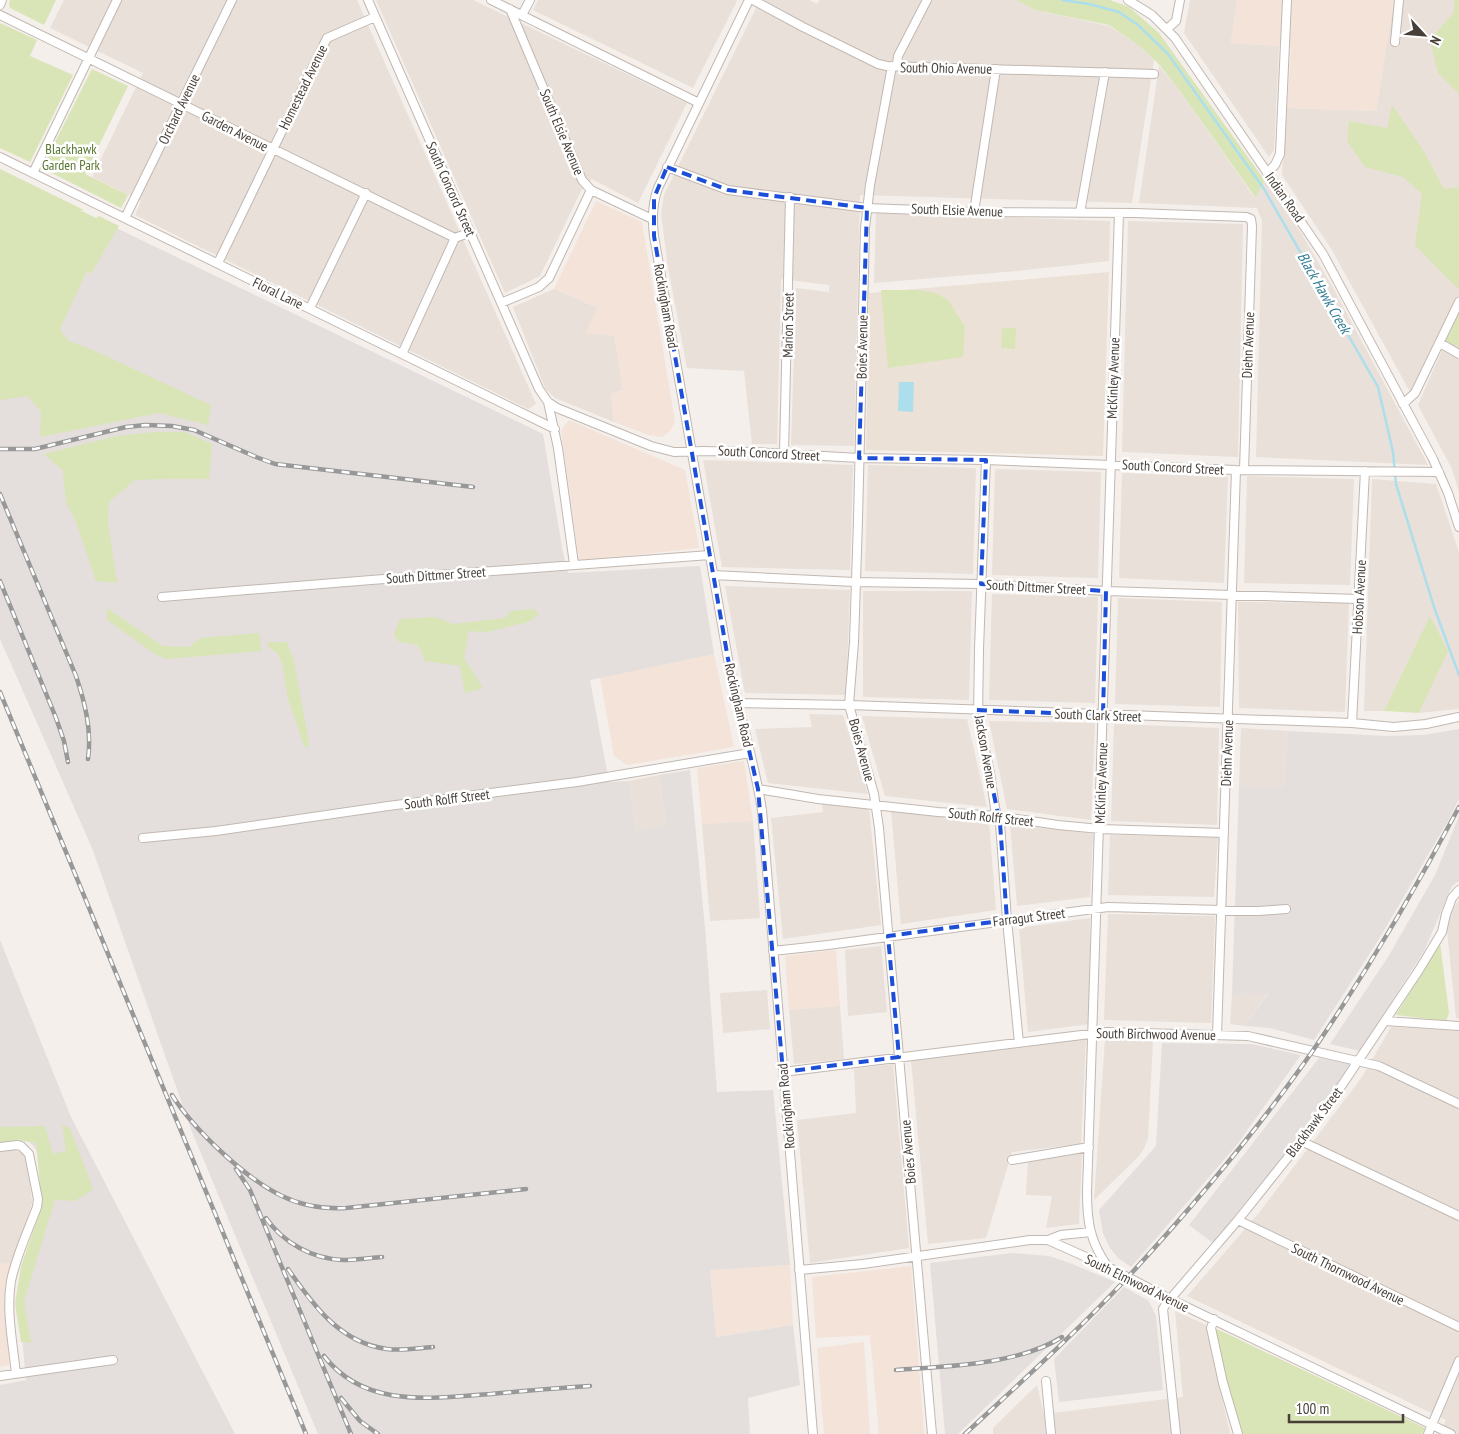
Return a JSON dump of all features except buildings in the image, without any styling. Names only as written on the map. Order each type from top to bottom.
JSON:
[{"type":"street","points":[[0,5],[2,0]]},
{"type":"street","points":[[33,173],[117,0]]},
{"type":"street","name":"Orchard Avenue","points":[[125,218],[232,0]]},
{"type":"street","name":"South Concord Street","points":[[368,0],[539,390],[548,402],[565,411],[651,446],[674,452],[784,453],[860,458],[986,460],[1240,470],[1439,472]]},
{"type":"street","points":[[491,0],[699,103]]},
{"type":"street","points":[[522,15],[530,0]]},
{"type":"street","name":"Rockingham Road","points":[[749,0],[667,167],[654,198],[652,219],[691,451],[737,703],[758,789],[813,1434]]},
{"type":"street","name":"South Ohio Avenue","points":[[753,0],[878,64],[1154,74]]},
{"type":"street","name":"Boies Avenue","points":[[927,0],[898,56],[895,66],[870,185],[867,208],[854,642],[849,705],[875,805],[900,1057],[932,1434]]},
{"type":"street","name":"Indian Road","points":[[1128,0],[1152,15],[1177,42],[1323,254],[1439,472],[1459,526]]},
{"type":"street","points":[[1167,29],[1176,22],[1180,0]]},
{"type":"street","points":[[1268,173],[1276,165],[1280,154],[1287,0]]},
{"type":"street","points":[[1395,42],[1399,0]]},
{"type":"street","name":"South Elsie Avenue","points":[[510,9],[582,180],[591,190],[652,219]]},
{"type":"street","name":"Garden Avenue","points":[[0,15],[455,238]]},
{"type":"street","name":"Homestead Avenue","points":[[218,263],[327,38],[375,17]]},
{"type":"street","points":[[974,212],[996,69]]},
{"type":"street","points":[[1080,213],[1105,72]]},
{"type":"street","name":"Floral Lane","points":[[0,157],[555,429]]},
{"type":"street","name":"South Elsie Avenue","points":[[667,167],[728,190],[867,208],[974,212],[1119,213],[1251,219]]},
{"type":"street","points":[[501,303],[539,287],[549,278],[591,190]]},
{"type":"street","points":[[310,308],[366,193]]},
{"type":"street","name":"Marion Street","points":[[784,453],[790,197]]},
{"type":"street","name":"McKinley Avenue","points":[[1108,1267],[1098,1253],[1087,1218],[1119,213]]},
{"type":"street","name":"Diehn Avenue","points":[[1218,1035],[1232,595],[1252,236],[1251,219]]},
{"type":"street","points":[[402,354],[455,238],[470,232]]},
{"type":"street","points":[[1404,404],[1415,394],[1459,302]]},
{"type":"street","points":[[1440,343],[1459,354]]},
{"type":"street","points":[[548,402],[555,429],[574,564]]},
{"type":"street","name":"Jackson Avenue","points":[[986,460],[978,719],[1000,823],[1018,1043]]},
{"type":"street","name":"Hobson Avenue","points":[[1352,723],[1365,471]]},
{"type":"street","name":"South Dittmer Street","points":[[162,597],[710,555]]},
{"type":"street","name":"South Dittmer Street","points":[[714,575],[855,582],[981,584],[1106,591],[1359,599]]},
{"type":"street","name":"South Clark Street","points":[[737,703],[849,705],[1352,723],[1394,727],[1426,724],[1459,717]]},
{"type":"street","name":"South Rolff Street","points":[[143,838],[216,831],[379,807],[578,782],[750,753]]},
{"type":"street","name":"South Rolff Street","points":[[758,789],[818,799],[938,812],[998,816],[1100,829],[1224,832]]},
{"type":"street","name":"Blackhawk Street","points":[[1170,1299],[1238,1220],[1301,1141],[1359,1060],[1442,932],[1452,898],[1459,890]]},
{"type":"street","name":"Farragut Street","points":[[773,950],[828,945],[1108,907],[1259,911],[1286,909]]},
{"type":"street","points":[[1385,1021],[1459,1026]]},
{"type":"street","name":"South Birchwood Avenue","points":[[783,1072],[1092,1033],[1248,1036],[1379,1066],[1459,1104]]},
{"type":"street","points":[[1301,1141],[1459,1216]]},
{"type":"street","points":[[0,1147],[17,1145],[21,1146],[29,1154],[38,1199],[37,1207],[15,1265],[11,1282],[9,1311],[16,1374]]},
{"type":"street","points":[[1012,1160],[1088,1148]]},
{"type":"street","name":"South Thornwood Avenue","points":[[1238,1220],[1459,1327]]},
{"type":"street","points":[[1048,1240],[1061,1235],[1091,1232]]},
{"type":"street","name":"South Elmwood Avenue","points":[[799,1270],[862,1264],[1030,1240],[1048,1240],[1108,1267],[1170,1299],[1451,1434]]},
{"type":"street","points":[[1170,1299],[1163,1309],[1176,1434]]},
{"type":"street","points":[[1214,1319],[1211,1328],[1223,1383],[1238,1434]]},
{"type":"street","points":[[0,1376],[114,1360]]},
{"type":"street","points":[[1428,1434],[1459,1361]]},
{"type":"street","points":[[1046,1381],[1051,1434]]},
{"type":"highlighted area","points":[[667,167],[728,190],[867,208],[859,458],[986,460],[981,584],[1106,591],[1103,715],[976,710],[1000,823],[1007,920],[888,936],[899,1057],[783,1072],[758,789],[728,659],[654,236],[654,198]]},
{"type":"shaded area","points":[[64,0],[357,0],[536,404],[528,409],[135,215],[141,201],[92,177],[143,73],[50,28]]},
{"type":"shaded area","points":[[376,0],[473,0],[687,103],[638,203],[592,179],[581,191],[540,276],[505,293]]},
{"type":"shaded area","points":[[538,0],[737,1],[693,88],[533,10]]},
{"type":"shaded area","points":[[760,0],[809,0],[817,4],[820,0],[1018,0],[1035,10],[1109,26],[1134,42],[1154,60],[1132,203],[860,195],[854,446],[791,445],[796,288],[829,292],[829,285],[781,279],[777,444],[752,444],[744,371],[687,368],[668,267],[661,213],[664,195]]},
{"type":"shaded area","points":[[1190,0],[1237,0],[1231,43],[1279,46],[1274,150],[1269,157],[1184,33]]},
{"type":"shaded area","points":[[1237,0],[1394,0],[1376,111],[1287,108],[1291,47],[1231,43]]},
{"type":"shaded area","points":[[1394,0],[1459,0],[1459,492],[1452,469],[1418,405],[1442,350],[1436,338],[1410,392],[1332,250],[1282,175],[1287,108],[1376,111]]},
{"type":"shaded area","points":[[1159,66],[1180,91],[1254,197],[1265,181],[1301,233],[1332,286],[1428,465],[1256,457],[1262,221],[1257,208],[1139,203]]},
{"type":"shaded area","points":[[596,201],[642,222],[675,422],[670,431],[663,437],[649,435],[614,422],[611,394],[623,390],[614,336],[585,333],[598,308],[554,289]]},
{"type":"shaded area","points":[[876,213],[1110,221],[1109,261],[874,283]]},
{"type":"shaded area","points":[[1128,221],[1243,224],[1238,457],[1122,452]]},
{"type":"shaded area","points":[[108,224],[543,434],[568,573],[700,566],[714,654],[590,680],[609,782],[629,781],[636,831],[666,826],[659,775],[690,770],[706,939],[717,1092],[773,1090],[790,1265],[710,1270],[716,1337],[793,1325],[800,1385],[748,1398],[750,1434],[318,1434],[192,1132],[92,848],[0,639],[0,396]]},
{"type":"shaded area","points":[[1109,272],[1103,456],[866,450],[869,293]]},
{"type":"shaded area","points":[[554,289],[598,308],[586,333],[614,335],[623,390],[611,394],[614,422],[555,398],[545,388],[513,307]]},
{"type":"shaded area","points":[[569,420],[685,470],[699,548],[579,561],[561,431]]},
{"type":"shaded area","points":[[703,460],[853,465],[850,570],[722,567]]},
{"type":"shaded area","points":[[868,465],[976,468],[973,574],[865,571]]},
{"type":"shaded area","points":[[995,469],[1101,472],[1098,578],[992,575]]},
{"type":"shaded area","points":[[1122,473],[1228,477],[1224,583],[1119,578]]},
{"type":"shaded area","points":[[1247,476],[1354,479],[1350,585],[1244,583]]},
{"type":"shaded area","points":[[1372,479],[1436,484],[1459,552],[1459,709],[1419,713],[1447,651],[1430,617],[1384,711],[1364,711]]},
{"type":"shaded area","points":[[725,586],[850,590],[846,695],[745,693]]},
{"type":"shaded area","points":[[863,591],[972,591],[969,700],[863,697]]},
{"type":"shaded area","points":[[992,594],[1098,597],[1095,703],[989,700]]},
{"type":"shaded area","points":[[1118,598],[1222,602],[1220,707],[1115,704]]},
{"type":"shaded area","points":[[1238,602],[1349,603],[1345,712],[1239,708]]},
{"type":"shaded area","points":[[714,654],[734,747],[627,765],[614,756],[600,677]]},
{"type":"shaded area","points":[[809,714],[843,715],[868,794],[768,783],[755,729],[812,727]]},
{"type":"shaded area","points":[[862,716],[967,719],[987,807],[885,796]]},
{"type":"shaded area","points":[[989,721],[1095,723],[1091,820],[1007,809]]},
{"type":"shaded area","points":[[1114,724],[1219,728],[1217,825],[1111,821]]},
{"type":"shaded area","points":[[1241,728],[1288,731],[1284,788],[1239,786]]},
{"type":"shaded area","points":[[1459,729],[1459,799],[1379,939],[1314,1040],[1270,1028],[1245,1026],[1268,993],[1232,994],[1239,786],[1284,787],[1288,731],[1387,736],[1423,735]]},
{"type":"shaded area","points":[[744,761],[753,821],[702,824],[697,768]]},
{"type":"shaded area","points":[[659,775],[666,827],[636,831],[629,781]]},
{"type":"shaded area","points":[[822,803],[869,808],[881,925],[783,939],[771,818],[823,812]]},
{"type":"shaded area","points":[[891,811],[989,823],[996,910],[901,924]]},
{"type":"shaded area","points":[[1459,816],[1459,881],[1452,886],[1424,951],[1360,1051],[1330,1044],[1388,957],[1435,875]]},
{"type":"shaded area","points":[[753,821],[760,918],[710,921],[702,824]]},
{"type":"shaded area","points":[[1010,824],[1093,834],[1090,897],[1017,906]]},
{"type":"shaded area","points":[[1110,835],[1218,837],[1214,897],[1108,895]]},
{"type":"shaded area","points":[[1459,900],[1459,1019],[1456,1018],[1447,930],[1452,909]]},
{"type":"shaded area","points":[[1108,914],[1215,916],[1211,1023],[1104,1020]]},
{"type":"shaded area","points":[[1090,918],[1090,1024],[1028,1032],[1019,928]]},
{"type":"shaded area","points":[[0,940],[71,1117],[235,1434],[0,1434],[0,1385],[26,1380],[19,1306],[44,1211],[42,1157],[24,1135],[0,1138]]},
{"type":"shaded area","points":[[881,946],[887,1012],[848,1016],[845,950]]},
{"type":"shaded area","points":[[836,950],[840,1006],[789,1010],[785,956]]},
{"type":"shaded area","points":[[767,990],[770,1029],[723,1033],[720,993]]},
{"type":"shaded area","points":[[1268,992],[1245,1026],[1230,1024],[1232,994]]},
{"type":"shaded area","points":[[840,1006],[844,1059],[794,1064],[789,1010]]},
{"type":"shaded area","points":[[1391,1027],[1459,1031],[1459,1434],[1440,1434],[1446,1420],[1187,1296],[1258,1214],[1362,1077]]},
{"type":"shaded area","points":[[1086,1037],[1081,1144],[1012,1152],[986,1238],[928,1244],[911,1060]]},
{"type":"shaded area","points":[[1105,1039],[1153,1041],[1148,1138],[1144,1149],[1138,1157],[1094,1200]]},
{"type":"shaded area","points":[[1162,1043],[1251,1044],[1301,1055],[1236,1146],[1131,1267],[1118,1258],[1110,1248],[1103,1233],[1099,1210],[1156,1146]]},
{"type":"shaded area","points":[[1319,1058],[1351,1064],[1306,1127],[1213,1243],[1189,1225]]},
{"type":"shaded area","points":[[893,1064],[909,1248],[810,1263],[797,1120],[856,1113],[854,1069]]},
{"type":"shaded area","points":[[12,1149],[22,1152],[28,1160],[32,1203],[24,1234],[13,1263],[0,1264],[0,1151]]},
{"type":"shaded area","points":[[1082,1153],[1079,1224],[1046,1228],[1052,1196],[1026,1195],[1028,1160]]},
{"type":"shaded area","points":[[1012,1253],[1049,1256],[1115,1282],[958,1434],[945,1434],[930,1263]]},
{"type":"shaded area","points":[[13,1263],[5,1297],[9,1365],[0,1367],[0,1264]]},
{"type":"shaded area","points":[[790,1265],[793,1325],[716,1337],[710,1270]]},
{"type":"shaded area","points":[[911,1266],[924,1434],[879,1434],[870,1335],[816,1338],[812,1277]]},
{"type":"shaded area","points":[[1124,1287],[1149,1301],[1156,1316],[1163,1390],[1059,1402],[1054,1359]]},
{"type":"shaded area","points":[[1175,1311],[1206,1325],[1230,1434],[993,1434],[993,1428],[1037,1385],[1044,1414],[1183,1397]]},
{"type":"shaded area","points":[[864,1342],[870,1434],[824,1434],[817,1348]]},
{"type":"green space","points":[[10,0],[56,0],[44,25],[10,8]]},
{"type":"green space","points":[[1017,0],[1110,0],[1129,7],[1159,33],[1265,181],[1255,197],[1180,91],[1157,62],[1134,42],[1109,25],[1035,10]]},
{"type":"green space","points":[[1454,0],[1459,0],[1459,94],[1438,73],[1430,40],[1454,12]]},
{"type":"green space","name":"Blackhawk Garden Park","points":[[0,23],[37,40],[30,56],[73,75],[30,162],[0,148]]},
{"type":"green space","name":"Blackhawk Garden Park","points":[[92,69],[128,86],[85,174],[128,195],[121,208],[42,168]]},
{"type":"green space","points":[[1392,105],[1422,148],[1444,189],[1459,187],[1459,290],[1415,245],[1422,194],[1403,177],[1365,167],[1347,141],[1349,121],[1387,128]]},
{"type":"green space","points":[[0,169],[84,210],[80,210],[96,218],[99,216],[119,226],[91,274],[87,271],[60,329],[69,341],[93,350],[211,405],[208,425],[159,413],[40,437],[41,412],[27,396],[0,400]]},
{"type":"green space","points":[[881,290],[918,290],[936,293],[949,301],[965,327],[963,357],[888,368]]},
{"type":"green space","points":[[1459,310],[1459,347],[1444,340]]},
{"type":"green space","points":[[1002,328],[1016,328],[1015,349],[1001,348]]},
{"type":"green space","points":[[155,432],[185,432],[212,444],[209,479],[135,480],[109,502],[108,522],[117,583],[96,581],[75,519],[66,503],[63,471],[44,454],[117,436]]},
{"type":"green space","points":[[107,608],[163,646],[189,647],[200,638],[259,633],[262,651],[166,659],[153,653],[107,620]]},
{"type":"green space","points":[[533,609],[539,614],[528,622],[487,632],[469,631],[464,658],[483,688],[465,693],[460,666],[425,661],[418,645],[399,642],[394,635],[400,619],[435,617],[453,624],[505,618],[511,611]]},
{"type":"green space","points":[[1430,616],[1448,651],[1419,713],[1384,711]]},
{"type":"green space","points":[[267,642],[287,642],[294,661],[310,748],[304,746],[288,699],[282,663],[277,653],[269,648]]},
{"type":"green space","points":[[1440,943],[1449,1013],[1446,1021],[1396,1015]]},
{"type":"green space","points":[[62,1125],[70,1128],[93,1189],[75,1201],[55,1200],[24,1301],[31,1343],[21,1342],[15,1304],[21,1266],[42,1206],[36,1143],[23,1141],[0,1142],[0,1127],[45,1126],[53,1154],[66,1151]]},
{"type":"green space","points":[[1217,1329],[1425,1428],[1422,1434],[1242,1434],[1214,1333]]},
{"type":"water","points":[[899,382],[914,382],[913,412],[898,411]]},
{"type":"waterway","name":"Black Hawk Creek","points":[[1062,0],[1089,4],[1119,12],[1138,25],[1168,54],[1264,189],[1378,387],[1393,452],[1396,484],[1434,607],[1459,675]]},
{"type":"railway","points":[[0,449],[35,449],[126,427],[146,425],[172,426],[194,430],[275,464],[473,487]]},
{"type":"railway","points":[[0,494],[76,676],[87,717],[88,759]]},
{"type":"railway","points":[[0,581],[56,718],[64,741],[68,762]]},
{"type":"railway","points":[[0,692],[306,1434]]},
{"type":"railway","points":[[965,1434],[1048,1357],[1128,1277],[1225,1166],[1271,1109],[1314,1049],[1372,960],[1459,807]]},
{"type":"railway","points":[[172,1095],[193,1123],[237,1166],[282,1196],[306,1204],[330,1208],[346,1208],[526,1189]]},
{"type":"railway","points":[[236,1169],[250,1190],[351,1434]]},
{"type":"railway","points":[[266,1218],[290,1242],[321,1257],[343,1260],[382,1257]]},
{"type":"railway","points":[[288,1269],[318,1309],[342,1331],[355,1339],[387,1349],[404,1350],[433,1347]]},
{"type":"railway","points":[[896,1370],[1004,1359],[1044,1346],[1062,1337]]},
{"type":"railway","points":[[324,1356],[340,1373],[359,1385],[379,1392],[400,1396],[445,1397],[590,1386]]},
{"type":"railway","points":[[341,1398],[360,1421],[378,1434]]}]
